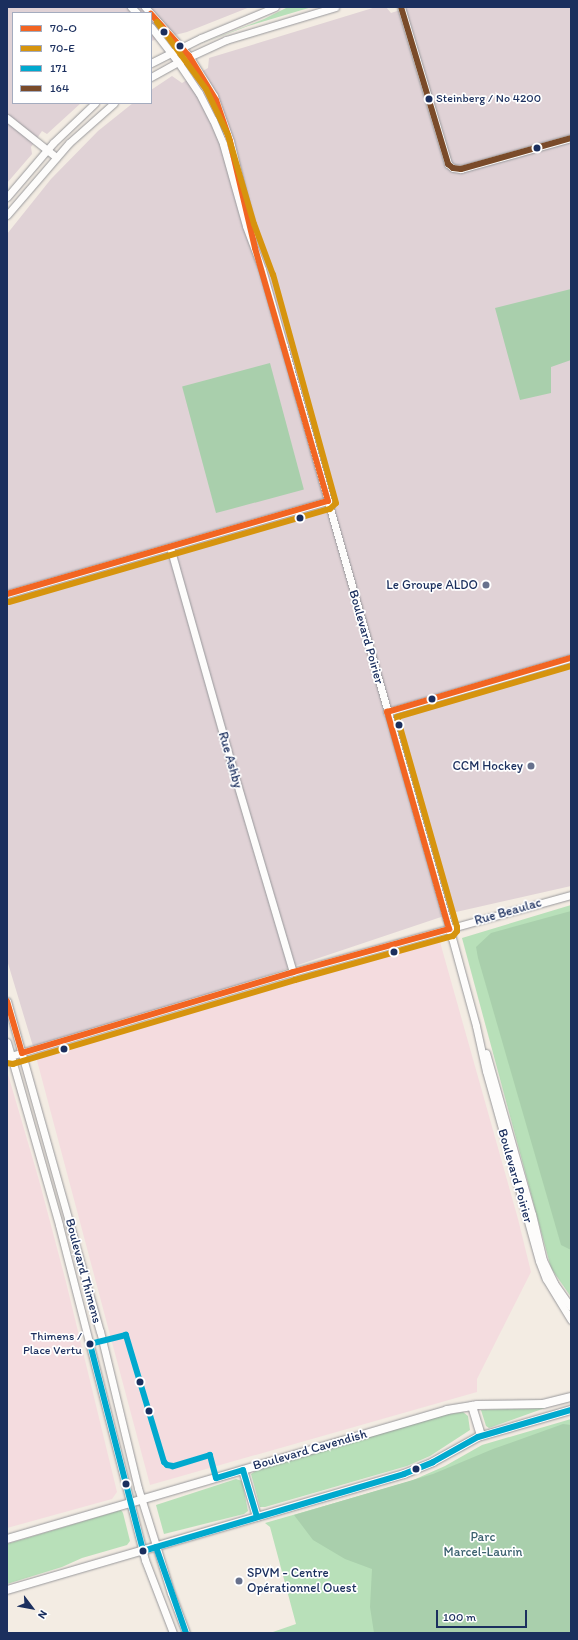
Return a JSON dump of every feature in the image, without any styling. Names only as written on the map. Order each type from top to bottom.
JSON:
[{"type":"main road","name":"Boulevard Cavendish","points":[[7,1539],[438,1413],[472,1406],[543,1404],[571,1397]]},
{"type":"main road","points":[[472,1406],[481,1436]]},
{"type":"main road","points":[[7,1590],[404,1474],[433,1462],[463,1444],[481,1436],[571,1410]]},
{"type":"main road","points":[[243,1470],[257,1518]]},
{"type":"street","points":[[152,62],[182,47],[275,7]]},
{"type":"street","points":[[152,76],[189,56],[244,33],[336,7]]},
{"type":"street","points":[[401,7],[448,164],[453,168],[461,170],[571,138]]},
{"type":"street","name":"Boulevard Poirier","points":[[152,15],[189,56],[214,96],[226,127],[255,248],[449,929],[476,1026],[486,1071],[539,1261],[546,1279],[571,1320]]},
{"type":"street","name":"Boulevard Poirier","points":[[152,28],[171,52],[204,102],[219,133],[246,226],[255,248]]},
{"type":"street","points":[[7,197],[47,149],[94,104]]},
{"type":"street","points":[[7,215],[56,157],[82,130],[113,104]]},
{"type":"street","points":[[7,118],[56,157]]},
{"type":"street","points":[[7,594],[328,501]]},
{"type":"street","name":"Rue Ashby","points":[[170,546],[231,763],[293,972]]},
{"type":"street","points":[[387,712],[571,658]]},
{"type":"street","name":"Rue Beaulac","points":[[9,1056],[293,972],[571,895]]},
{"type":"street","name":"Boulevard Thimens","points":[[7,1001],[100,1331],[128,1451],[156,1547],[186,1633]]},
{"type":"street","name":"Boulevard Poirier","points":[[476,1026],[493,1076],[544,1260],[554,1283],[571,1307]]},
{"type":"street","name":"Boulevard Thimens","points":[[7,1042],[9,1056],[59,1225],[142,1551],[173,1633]]},
{"type":"shaded area","points":[[7,7],[250,7],[187,32],[152,41],[152,12],[12,12],[12,104],[80,104],[47,134],[42,131],[31,147],[32,154],[7,183]]},
{"type":"shaded area","points":[[376,7],[386,7],[391,13],[409,7],[571,7],[571,886],[456,912],[35,1053],[7,960],[7,234],[51,179],[98,131],[132,104],[152,104],[152,89],[172,76],[182,83],[208,68],[209,58]]},
{"type":"shaded area","points":[[440,942],[518,1219],[531,1272],[477,1379],[477,1392],[150,1485],[35,1053]]},
{"type":"shaded area","points":[[7,1071],[39,1180],[66,1282],[117,1492],[112,1499],[7,1528]]},
{"type":"green space","points":[[288,7],[312,7],[248,26],[195,46],[264,19]]},
{"type":"green space","points":[[571,289],[571,360],[551,367],[551,393],[520,400],[495,308]]},
{"type":"green space","points":[[270,363],[304,490],[216,513],[182,387]]},
{"type":"green space","points":[[571,905],[571,1297],[551,1268],[462,938]]},
{"type":"green space","points":[[571,911],[571,1250],[561,1245],[476,947],[491,933]]},
{"type":"green space","points":[[545,1408],[489,1428],[486,1426],[481,1410]]},
{"type":"green space","points":[[463,1412],[468,1416],[470,1430],[430,1456],[407,1466],[265,1507],[260,1507],[251,1474],[257,1470],[443,1415]]},
{"type":"green space","name":"Parc Marcel-Laurin","points":[[571,1419],[571,1633],[270,1633],[296,1624],[270,1527],[265,1523],[411,1481],[445,1466],[482,1445]]},
{"type":"green space","name":"Parc Marcel-Laurin","points":[[563,1424],[571,1425],[571,1633],[374,1633],[370,1607],[372,1569],[345,1559],[313,1540],[294,1515],[433,1474],[493,1449]]},
{"type":"green space","points":[[236,1479],[242,1481],[248,1511],[244,1514],[164,1534],[156,1505]]},
{"type":"green space","points":[[121,1510],[130,1541],[127,1545],[82,1558],[62,1567],[7,1584],[7,1544]]},
{"type":"transit line","name":"164","points":[[401,7],[448,164],[453,168],[461,169],[571,138]]},
{"type":"transit line","name":"70-O","points":[[7,594],[328,501],[255,248],[230,141],[216,100],[189,56],[152,15]]},
{"type":"transit line","name":"70-E","points":[[9,602],[330,509],[336,503],[273,275],[254,224],[228,135],[206,89],[157,22]]},
{"type":"transit line","name":"70-O","points":[[7,1001],[22,1053],[293,972],[449,929],[387,712],[571,658]]},
{"type":"transit line","name":"70-E","points":[[7,1063],[13,1064],[295,980],[453,936],[457,931],[457,927],[397,717],[571,666]]},
{"type":"transit line","name":"171","points":[[257,1517],[243,1470],[216,1478],[210,1455],[173,1466],[167,1465],[164,1462],[126,1335],[90,1344],[143,1551],[404,1474],[433,1462],[478,1437],[571,1410]]},
{"type":"transit line","name":"171","points":[[156,1547],[186,1633]]},
{"type":"place","name":"Steinberg / No 4200","points":[[429,99]]},
{"type":"place","name":"Le Groupe ALDO","points":[[486,585]]},
{"type":"place","name":"CCM Hockey","points":[[531,766]]},
{"type":"place","name":"Thimens / Place Vertu","points":[[90,1344]]},
{"type":"place","name":"SPVM - Centre Opérationnel Ouest","points":[[239,1581]]}]
